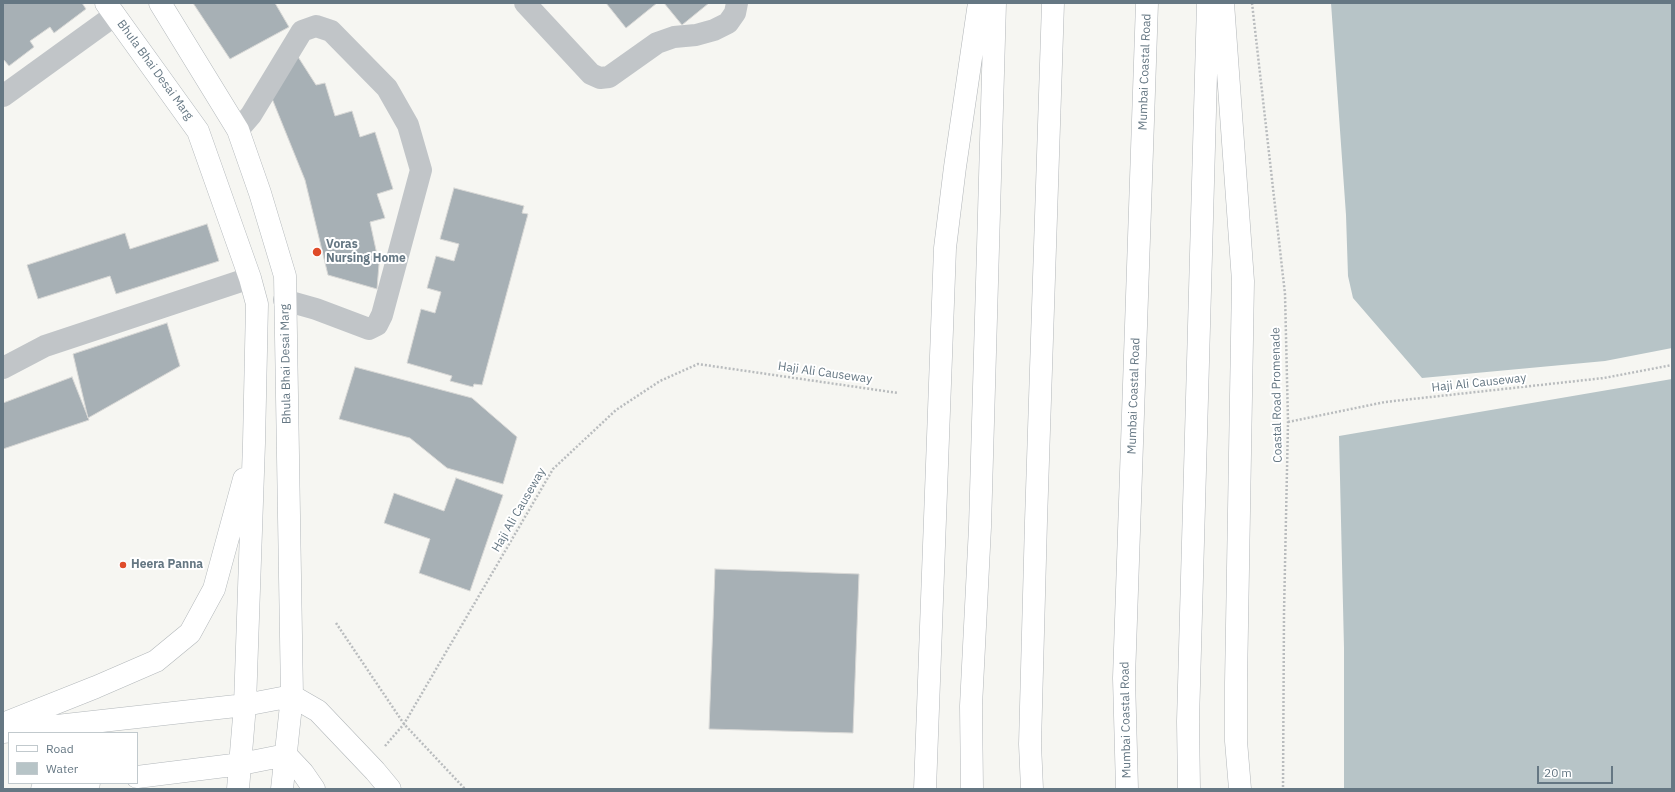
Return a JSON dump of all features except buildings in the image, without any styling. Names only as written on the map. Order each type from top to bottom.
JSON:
[{"type":"main road","name":"Bhula Bhai Desai Marg","points":[[160,3],[238,130],[260,193],[285,276],[284,300],[292,696],[282,789]]},
{"type":"main road","points":[[925,789],[945,248],[955,167],[979,3]]},
{"type":"main road","points":[[972,789],[971,706],[980,527],[995,3]]},
{"type":"main road","points":[[1032,789],[1030,744],[1034,577],[1052,3]]},
{"type":"main road","name":"Mumbai Coastal Road","points":[[1127,789],[1124,678],[1147,3]]},
{"type":"main road","points":[[1189,789],[1188,721],[1208,3]]},
{"type":"main road","points":[[1223,3],[1243,281],[1236,683],[1236,741],[1240,789]]},
{"type":"main road","name":"Bhula Bhai Desai Marg","points":[[110,9],[198,132],[250,278],[257,304],[245,705],[238,789]]},
{"type":"main road","points":[[3,724],[156,661],[190,633],[214,589],[254,443]]},
{"type":"main road","points":[[3,732],[245,705],[292,696],[318,711],[390,789]]},
{"type":"main road","points":[[138,777],[241,764],[286,754],[303,772],[314,789]]},
{"type":"main road","points":[[42,789],[81,784]]},
{"type":"street","points":[[535,6],[591,74],[600,78],[612,75],[657,43],[674,37],[696,35],[714,30],[728,23],[735,13],[737,3]]},
{"type":"street","points":[[3,96],[110,9]]},
{"type":"street","points":[[238,130],[251,115],[302,31],[316,26],[331,31],[388,88],[408,125],[421,170],[378,325],[369,329],[316,309],[284,300]]},
{"type":"street","points":[[3,368],[45,346],[250,278]]},
{"type":"path","name":"Coastal Road Promenade","points":[[1252,3],[1285,294],[1288,422],[1284,613],[1284,789]]},
{"type":"path","name":"Haji Ali Causeway","points":[[369,765],[404,724],[553,468],[616,410],[660,381],[698,364],[898,393]]},
{"type":"path","name":"Haji Ali Causeway","points":[[1288,422],[1385,402],[1604,378],[1672,365]]},
{"type":"path","points":[[336,623],[404,724],[465,789]]},
{"type":"water","points":[[1331,3],[1672,3],[1672,348],[1605,361],[1422,378],[1353,298],[1348,276],[1346,215]]},
{"type":"water","points":[[1672,379],[1672,789],[1344,789],[1344,648],[1339,436]]},
{"type":"place","name":"Voras Nursing Home","points":[[317,252]]},
{"type":"place","name":"Heera Panna","points":[[123,565]]}]
